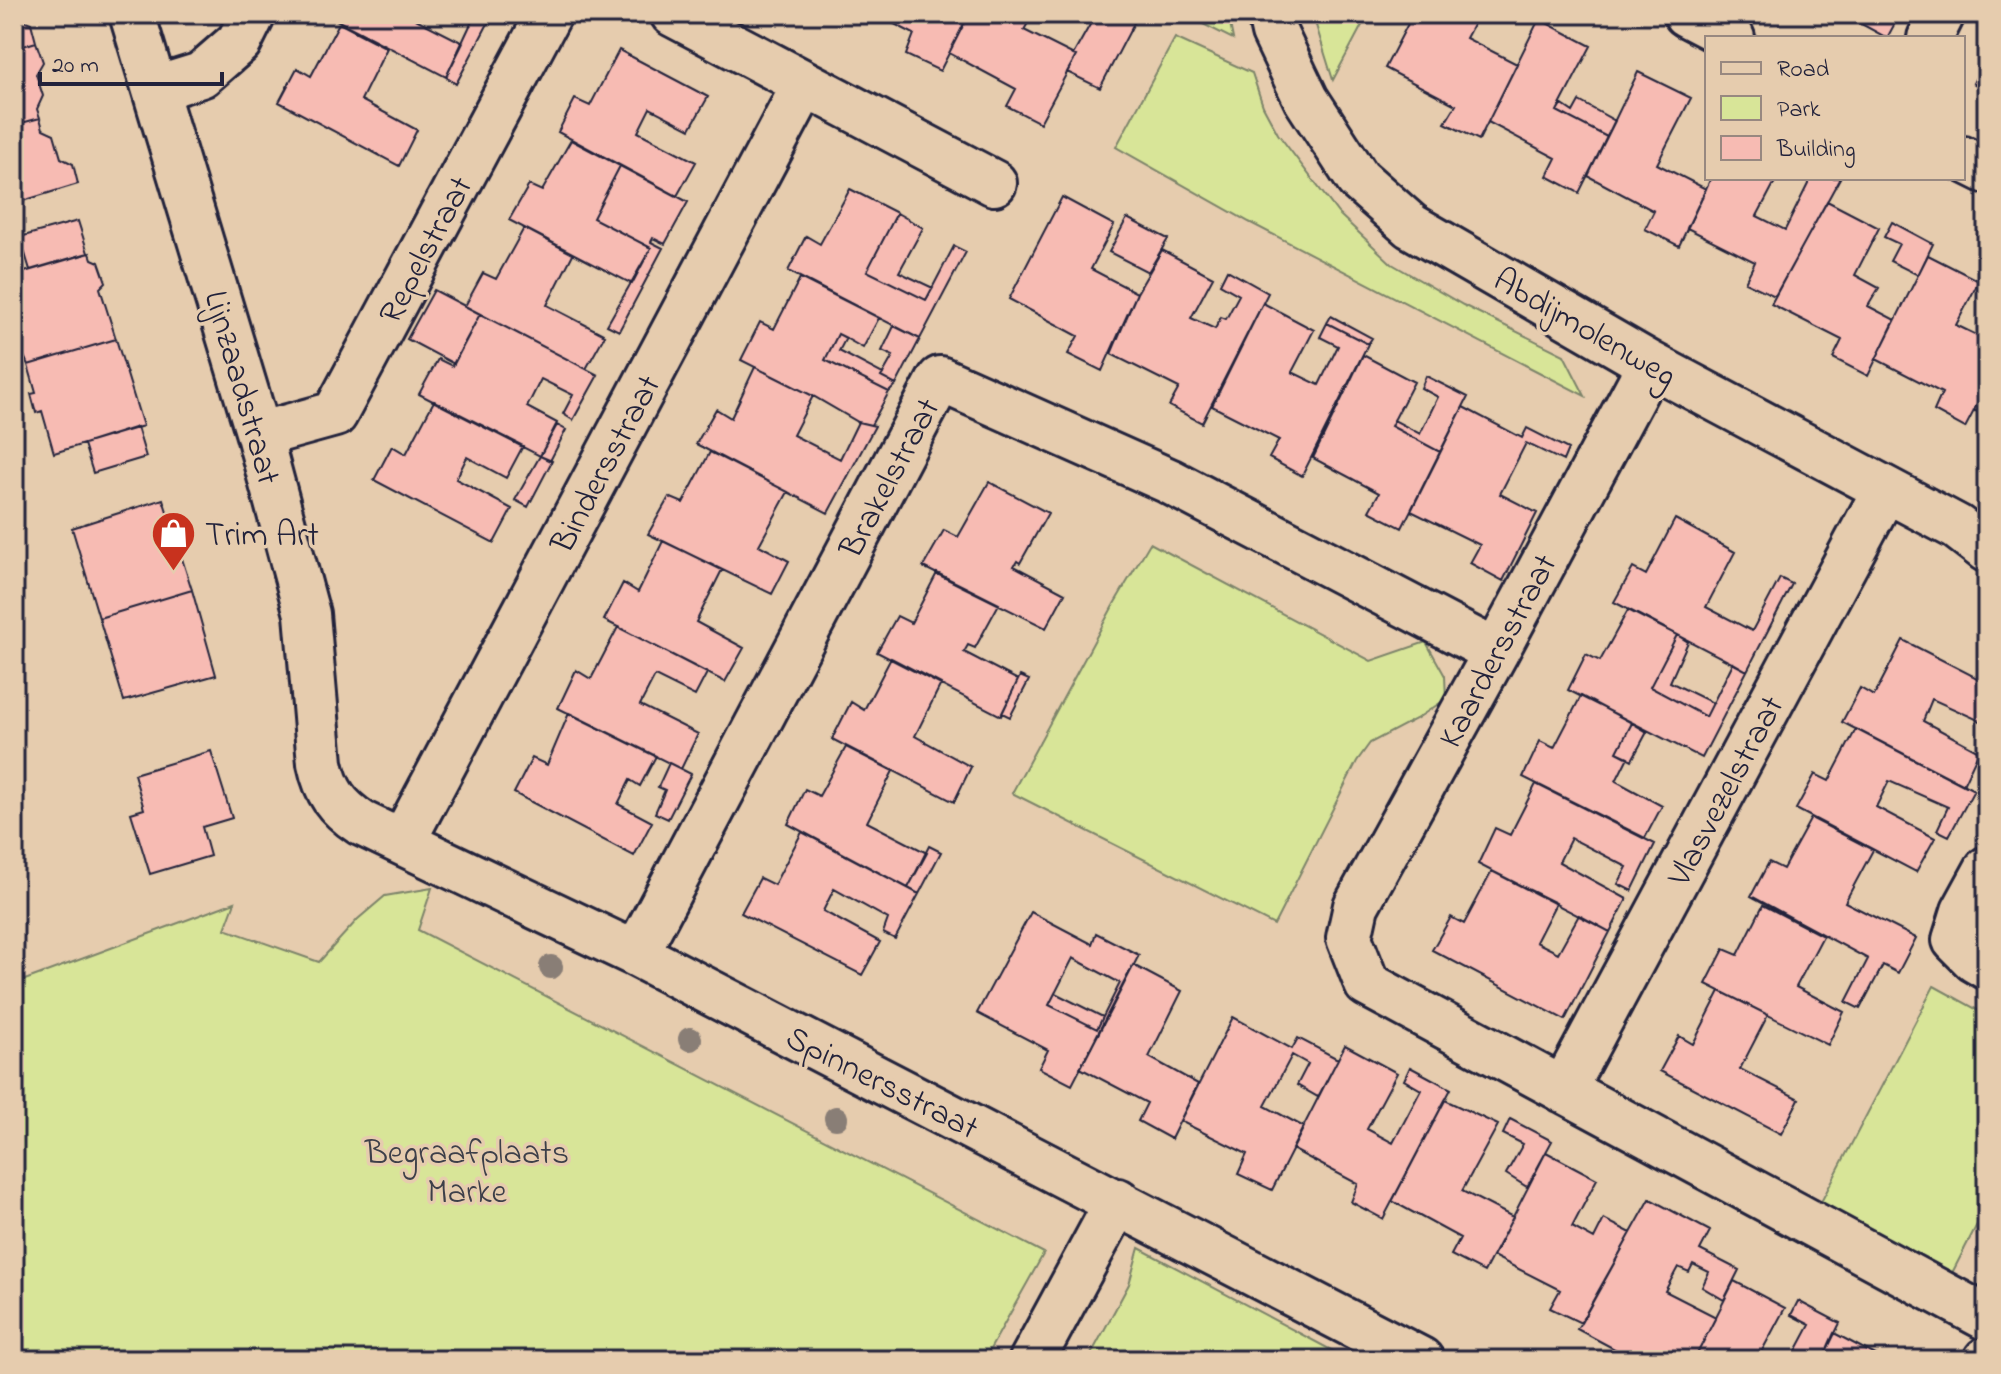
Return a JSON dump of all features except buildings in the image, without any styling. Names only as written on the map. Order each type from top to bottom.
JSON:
[{"type":"street","name":"Lijnzaadstraat","points":[[132,14],[259,435],[307,614],[320,763],[325,786],[340,809]]},
{"type":"street","points":[[156,89],[201,75],[239,42],[253,14]]},
{"type":"street","name":"Repelstraat","points":[[259,435],[335,414],[549,14]]},
{"type":"street","points":[[673,14],[994,183]]},
{"type":"street","name":"Abdijmolenweg","points":[[1270,14],[1274,32],[1306,99],[1358,179],[1411,226],[1650,364],[1957,527],[1987,550]]},
{"type":"street","points":[[1686,14],[1728,36]]},
{"type":"street","points":[[1931,36],[1942,14]]},
{"type":"street","name":"Bindersstraat","points":[[403,841],[805,84]]},
{"type":"street","points":[[1965,160],[1987,171]]},
{"type":"street","name":"Kaardersstraat","points":[[1563,1090],[1367,984],[1349,938],[1356,906],[1650,364]]},
{"type":"street","name":"Brakelstraat","points":[[636,954],[940,379],[1169,481],[1496,652]]},
{"type":"street","name":"Vlasvezelstraat","points":[[1563,1090],[1885,490]]},
{"type":"street","name":"Spinnersstraat","points":[[340,809],[361,823],[636,954],[1421,1360]]},
{"type":"street","points":[[1987,869],[1964,911],[1955,940],[1987,967]]},
{"type":"street","points":[[1563,1090],[1987,1318]]},
{"type":"street","points":[[1032,1360],[1118,1201]]},
{"type":"green space","points":[[1183,14],[1228,14],[1233,39]]},
{"type":"green space","points":[[1314,14],[1368,14],[1333,80],[1315,22]]},
{"type":"green space","points":[[1175,38],[1252,73],[1263,106],[1278,134],[1338,213],[1392,264],[1463,305],[1564,355],[1585,396],[1249,222],[1116,147]]},
{"type":"green space","points":[[1150,543],[1371,661],[1426,642],[1445,676],[1446,699],[1370,743],[1357,761],[1274,925],[1012,793]]},
{"type":"green space","name":"Begraafplaats Marke","points":[[432,888],[418,930],[1044,1253],[984,1360],[14,1360],[14,984],[235,902],[225,929],[319,962],[358,919],[385,896]]},
{"type":"green space","points":[[1934,986],[1987,1015],[1987,1205],[1951,1275],[1821,1202]]},
{"type":"green space","points":[[1139,1248],[1350,1360],[1088,1360],[1129,1284]]},
{"type":"place","name":"Trim Art","points":[[174,572]]}]
